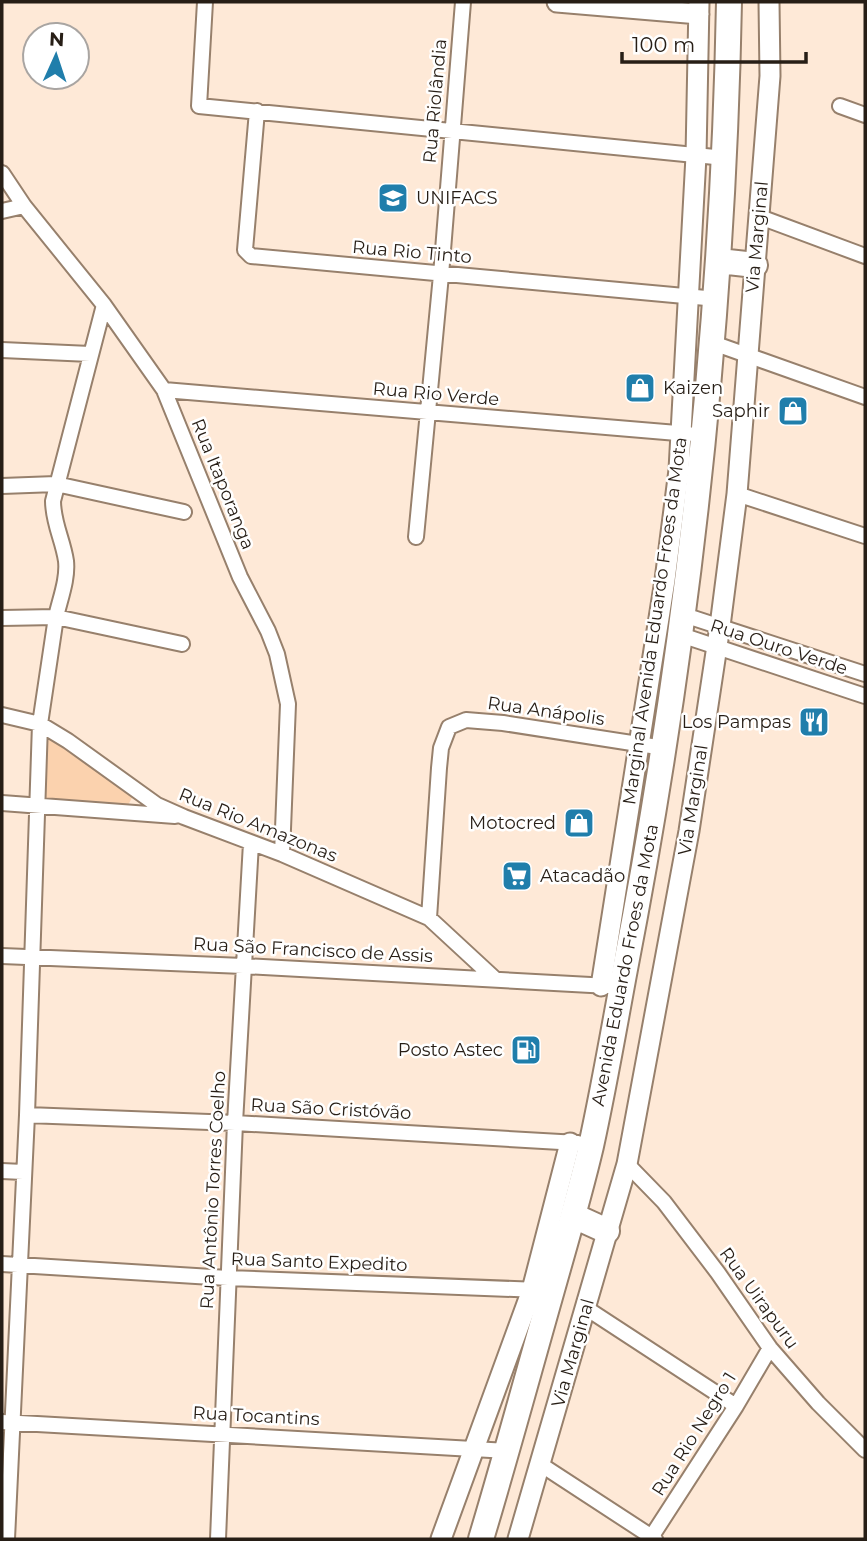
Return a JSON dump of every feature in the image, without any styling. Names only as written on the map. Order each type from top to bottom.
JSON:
[{"type":"highway","name":"Avenida Eduardo Froes da Mota","points":[[481,1539],[508,1451],[542,1290],[574,1216],[581,1143],[664,748],[683,625],[694,434],[713,343],[717,299],[725,158],[729,9]]},
{"type":"highway","points":[[719,261],[755,265]]},
{"type":"highway","points":[[574,1216],[607,1231]]},
{"type":"street","points":[[205,2],[200,106],[725,158]]},
{"type":"street","name":"Rua Riolândia","points":[[416,537],[463,2]]},
{"type":"street","points":[[557,2],[729,9]]},
{"type":"street","name":"Via Marginal","points":[[518,1539],[627,1164],[689,831],[737,494],[770,76],[769,2]]},
{"type":"street","name":"Marginal Avenida Eduardo Froes da Mota","points":[[612,986],[640,744],[665,580],[694,434],[689,296],[696,156],[699,8]]},
{"type":"street","points":[[840,106],[865,115]]},
{"type":"street","name":"Rua Rio Tinto","points":[[257,111],[245,250],[248,255],[717,299]]},
{"type":"street","name":"Rua Itaporanga","points":[[2,173],[24,206],[104,305],[164,390],[240,577],[278,654],[288,704],[282,854]]},
{"type":"street","points":[[2,211],[24,206]]},
{"type":"street","points":[[760,217],[865,256]]},
{"type":"street","points":[[7,1539],[8,1423],[27,1115],[40,724],[66,563],[53,516],[56,484],[104,305]]},
{"type":"street","points":[[713,343],[865,397]]},
{"type":"street","points":[[2,350],[90,354]]},
{"type":"street","name":"Rua Rio Verde","points":[[164,390],[694,434]]},
{"type":"street","points":[[2,486],[56,484],[184,512]]},
{"type":"street","points":[[737,494],[865,536]]},
{"type":"street","points":[[2,618],[56,617],[182,644]]},
{"type":"street","name":"Rua Ouro Verde","points":[[683,625],[720,626],[865,674]]},
{"type":"street","name":"Rua Ouro Verde","points":[[683,625],[717,647],[865,696]]},
{"type":"street","name":"Rua Rio Amazonas","points":[[2,715],[40,724],[157,805],[282,854],[429,918],[495,979]]},
{"type":"street","name":"Rua Anápolis","points":[[429,918],[441,748],[449,727],[466,720],[503,723],[664,748]]},
{"type":"street","points":[[2,803],[184,817]]},
{"type":"street","name":"Rua Antônio Torres Coelho","points":[[218,1539],[235,1123],[250,843]]},
{"type":"street","name":"Rua São Francisco de Assis","points":[[2,956],[612,986]]},
{"type":"street","name":"Rua São Cristóvão","points":[[27,1115],[235,1123],[581,1143]]},
{"type":"street","points":[[441,1539],[473,1448],[542,1290],[581,1143]]},
{"type":"street","name":"Rua Uirapuru","points":[[627,1164],[664,1202],[770,1348],[818,1403],[865,1450]]},
{"type":"street","points":[[2,1171],[23,1172]]},
{"type":"street","name":"Rua Santo Expedito","points":[[2,1264],[228,1278],[542,1290]]},
{"type":"street","points":[[586,1308],[736,1406]]},
{"type":"street","name":"Rua Rio Negro 1","points":[[652,1538],[770,1348]]},
{"type":"street","name":"Rua Tocantins","points":[[8,1423],[508,1451]]},
{"type":"street","points":[[540,1464],[652,1538]]},
{"type":"shaded area","points":[[48,733],[133,796],[128,805],[45,801]]},
{"type":"place","name":"UNIFACS","points":[[393,198]]},
{"type":"place","name":"Kaizen","points":[[640,388]]},
{"type":"place","name":"Saphir","points":[[793,411]]},
{"type":"place","name":"Los Pampas","points":[[814,722]]},
{"type":"place","name":"Motocred","points":[[579,823]]},
{"type":"place","name":"Atacadão","points":[[517,876]]},
{"type":"place","name":"Posto Astec","points":[[526,1050]]}]
